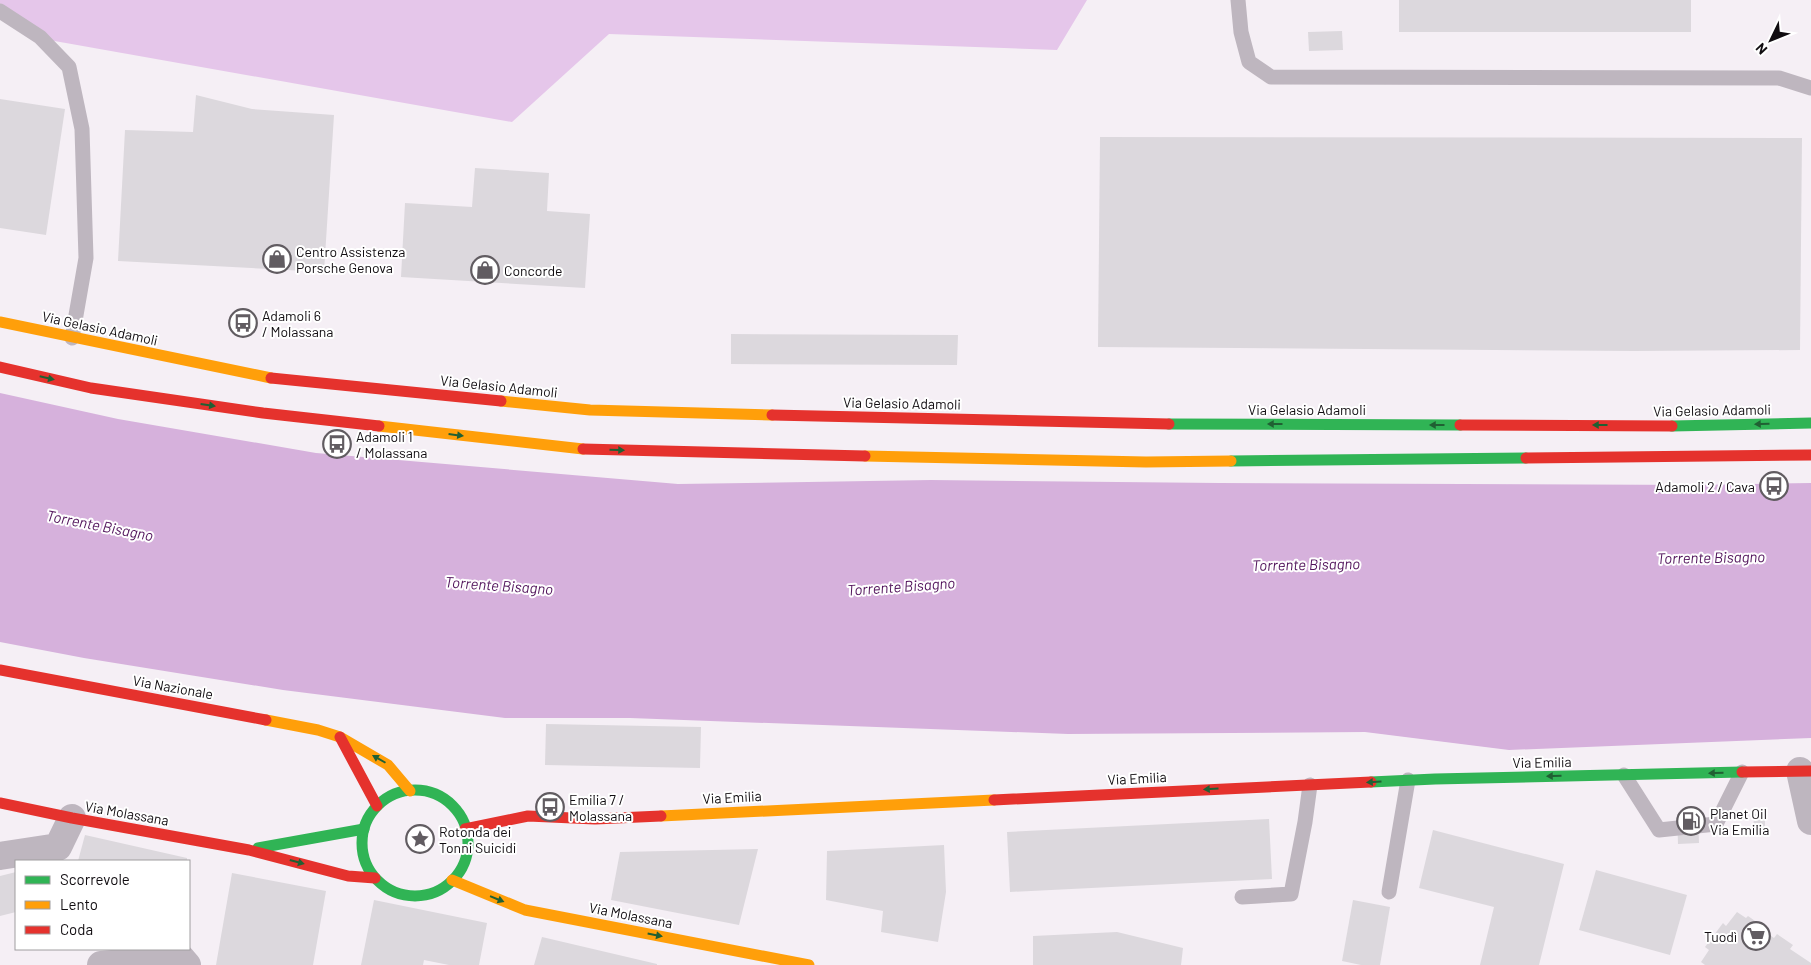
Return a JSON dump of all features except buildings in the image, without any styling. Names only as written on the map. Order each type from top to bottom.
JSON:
[{"type":"main road","name":"Via Gelasio Adamoli","points":[[0,322],[264,377],[590,410],[1142,424],[1709,426],[1811,423]]},
{"type":"main road","points":[[0,367],[91,388],[235,409],[588,450],[1146,462],[1811,454]]},
{"type":"main road","name":"Via Nazionale","points":[[0,670],[318,730],[340,737],[388,765],[410,791]]},
{"type":"main road","points":[[340,737],[377,806]]},
{"type":"main road","name":"Via Emilia","points":[[465,829],[528,816],[595,819],[1408,780],[1805,771]]},
{"type":"main road","points":[[410,791],[434,794],[444,800],[457,813],[465,829],[466,854],[460,870],[441,889],[428,895],[413,896],[399,894],[386,888],[368,868],[363,855],[364,829],[369,816],[377,806],[392,796],[410,791]]},
{"type":"main road","name":"Via Molassana","points":[[0,803],[249,850],[348,876],[375,878]]},
{"type":"main road","name":"Via Molassana","points":[[249,850],[364,829]]},
{"type":"main road","name":"Via Molassana","points":[[452,880],[525,910],[809,965]]},
{"type":"street","points":[[1805,771],[1811,821]]},
{"type":"street","points":[[0,856],[58,847],[72,818]]},
{"type":"street","points":[[101,965],[181,958],[187,965]]},
{"type":"lane","points":[[1238,0],[1242,32],[1249,62],[1271,78],[1779,78],[1811,88]]},
{"type":"lane","points":[[0,11],[40,37],[69,67],[82,129],[86,258],[72,338]]},
{"type":"lane","points":[[1624,775],[1659,830],[1716,824],[1742,772]]},
{"type":"lane","points":[[1389,892],[1408,780]]},
{"type":"lane","points":[[1242,897],[1291,894],[1310,785]]},
{"type":"shaded area","points":[[0,0],[1087,0],[1057,50],[609,34],[512,122],[32,37],[0,8]]},
{"type":"water","name":"Torrente Bisagno","points":[[0,393],[118,419],[316,453],[678,484],[931,480],[1699,485],[1811,483],[1811,738],[1509,750],[1365,732],[1068,734],[630,718],[505,718],[283,690],[84,658],[0,642]]},
{"type":"traffic: fast","points":[[1672,426],[1811,423]]},
{"type":"traffic: fast","points":[[1169,424],[1460,425]]},
{"type":"traffic: fast","points":[[1231,461],[1526,458]]},
{"type":"traffic: fast","points":[[1371,782],[1742,772]]},
{"type":"traffic: fast","points":[[415,790],[435,794],[452,806],[464,823],[468,843],[464,863],[452,880],[435,892],[415,896],[395,892],[378,880],[366,863],[362,843],[366,823],[378,806],[395,794],[415,790]]},
{"type":"traffic: fast","points":[[258,848],[364,829]]},
{"type":"traffic: slow","points":[[0,322],[271,378]]},
{"type":"traffic: slow","points":[[501,401],[590,410],[772,415]]},
{"type":"traffic: slow","points":[[379,426],[583,449]]},
{"type":"traffic: slow","points":[[865,456],[1146,462],[1231,461]]},
{"type":"traffic: slow","points":[[266,720],[318,730],[340,737],[388,765],[410,791]]},
{"type":"traffic: slow","points":[[661,816],[994,800]]},
{"type":"traffic: slow","points":[[452,880],[525,910],[809,965]]},
{"type":"traffic: jam","points":[[0,367],[91,388],[263,413],[379,426]]},
{"type":"traffic: jam","points":[[271,378],[501,401]]},
{"type":"traffic: jam","points":[[772,415],[1169,424]]},
{"type":"traffic: jam","points":[[1460,425],[1672,426]]},
{"type":"traffic: jam","points":[[583,449],[865,456]]},
{"type":"traffic: jam","points":[[1526,458],[1811,455]]},
{"type":"traffic: jam","points":[[0,670],[266,720]]},
{"type":"traffic: jam","points":[[340,737],[377,806]]},
{"type":"traffic: jam","points":[[1742,772],[1811,771]]},
{"type":"traffic: jam","points":[[994,800],[1371,782]]},
{"type":"traffic: jam","points":[[0,803],[249,850],[348,876],[375,878]]},
{"type":"traffic: jam","points":[[465,829],[528,816],[595,819],[661,816]]},
{"type":"place","name":"Centro Assistenza Porsche Genova","points":[[277,259]]},
{"type":"place","name":"Concorde","points":[[485,270]]},
{"type":"place","name":"Adamoli 6 / Molassana","points":[[243,323]]},
{"type":"place","name":"Adamoli 1 / Molassana","points":[[337,444]]},
{"type":"place","name":"Adamoli 2 / Cava","points":[[1774,486]]},
{"type":"place","name":"Emilia 7 / Molassana","points":[[550,807]]},
{"type":"place","name":"Planet Oil Via Emilia","points":[[1691,821]]},
{"type":"place","name":"Rotonda dei Tonni Suicidi","points":[[420,839]]},
{"type":"place","name":"Tuodì","points":[[1756,936]]}]
